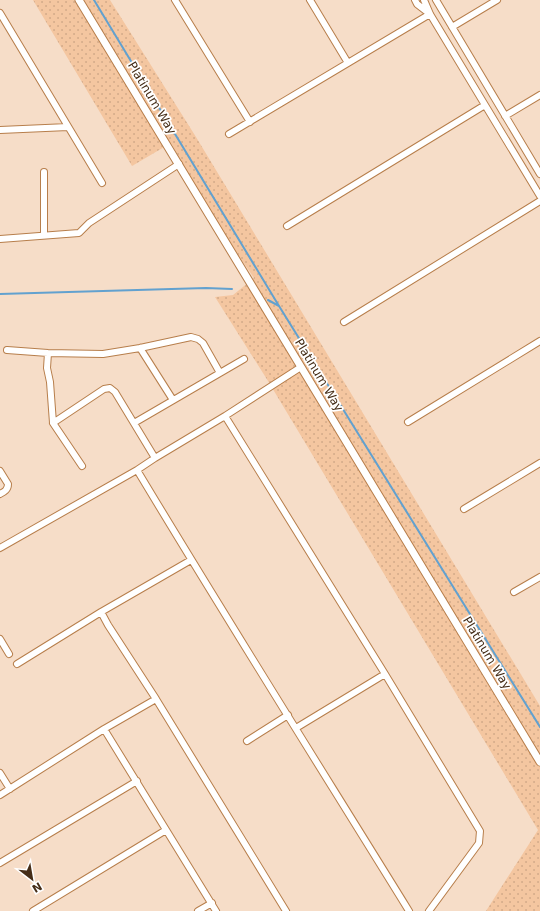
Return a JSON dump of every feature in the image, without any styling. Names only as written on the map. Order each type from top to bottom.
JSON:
[{"type":"street","name":"Platinum Way","points":[[80,0],[540,762]]},
{"type":"street","points":[[175,0],[250,122]]},
{"type":"street","points":[[310,0],[348,63]]},
{"type":"street","points":[[415,0],[417,4],[430,14]]},
{"type":"street","points":[[424,0],[430,14],[540,196]]},
{"type":"street","points":[[436,0],[540,174]]},
{"type":"street","points":[[452,27],[497,0]]},
{"type":"street","points":[[0,13],[102,182]]},
{"type":"street","points":[[229,134],[430,14]]},
{"type":"street","points":[[505,116],[540,95]]},
{"type":"street","points":[[287,226],[485,105]]},
{"type":"street","points":[[0,130],[68,127]]},
{"type":"street","points":[[0,239],[79,233],[89,223],[178,164]]},
{"type":"street","points":[[44,172],[44,235]]},
{"type":"street","points":[[344,322],[540,201]]},
{"type":"street","points":[[7,350],[48,354],[103,354],[192,337],[203,343],[220,373]]},
{"type":"street","points":[[408,422],[540,341]]},
{"type":"street","points":[[140,348],[173,400]]},
{"type":"street","points":[[48,354],[47,368],[50,382],[53,423],[82,466]]},
{"type":"street","points":[[134,423],[244,359]]},
{"type":"street","points":[[0,548],[137,470],[302,367]]},
{"type":"street","points":[[53,423],[104,389],[110,388],[115,392],[155,458]]},
{"type":"street","points":[[225,416],[385,674],[480,831],[479,843],[429,911]]},
{"type":"street","points":[[464,509],[540,463]]},
{"type":"street","points":[[137,470],[191,560],[409,911]]},
{"type":"street","points":[[0,471],[8,484],[8,487],[6,491],[0,494]]},
{"type":"street","points":[[17,664],[101,612],[191,560]]},
{"type":"street","points":[[514,592],[540,578]]},
{"type":"street","points":[[101,612],[286,911]]},
{"type":"street","points":[[0,639],[9,654]]},
{"type":"street","points":[[296,728],[385,674]]},
{"type":"street","points":[[0,795],[104,729],[156,699]]},
{"type":"street","points":[[247,741],[288,715]]},
{"type":"street","points":[[104,729],[216,911]]},
{"type":"street","points":[[0,773],[10,789]]},
{"type":"street","points":[[0,863],[137,781]]},
{"type":"street","points":[[33,911],[166,830]]},
{"type":"street","points":[[198,911],[212,903]]},
{"type":"shaded area","points":[[33,0],[110,0],[196,137],[540,706],[540,911],[486,911],[538,830],[268,381],[215,297],[233,295],[254,278],[213,218],[171,143],[132,166]]},
{"type":"waterway","points":[[94,0],[279,306],[540,727]]},
{"type":"waterway","points":[[0,294],[206,288],[232,289]]},
{"type":"waterway","points":[[268,300],[279,306]]}]
